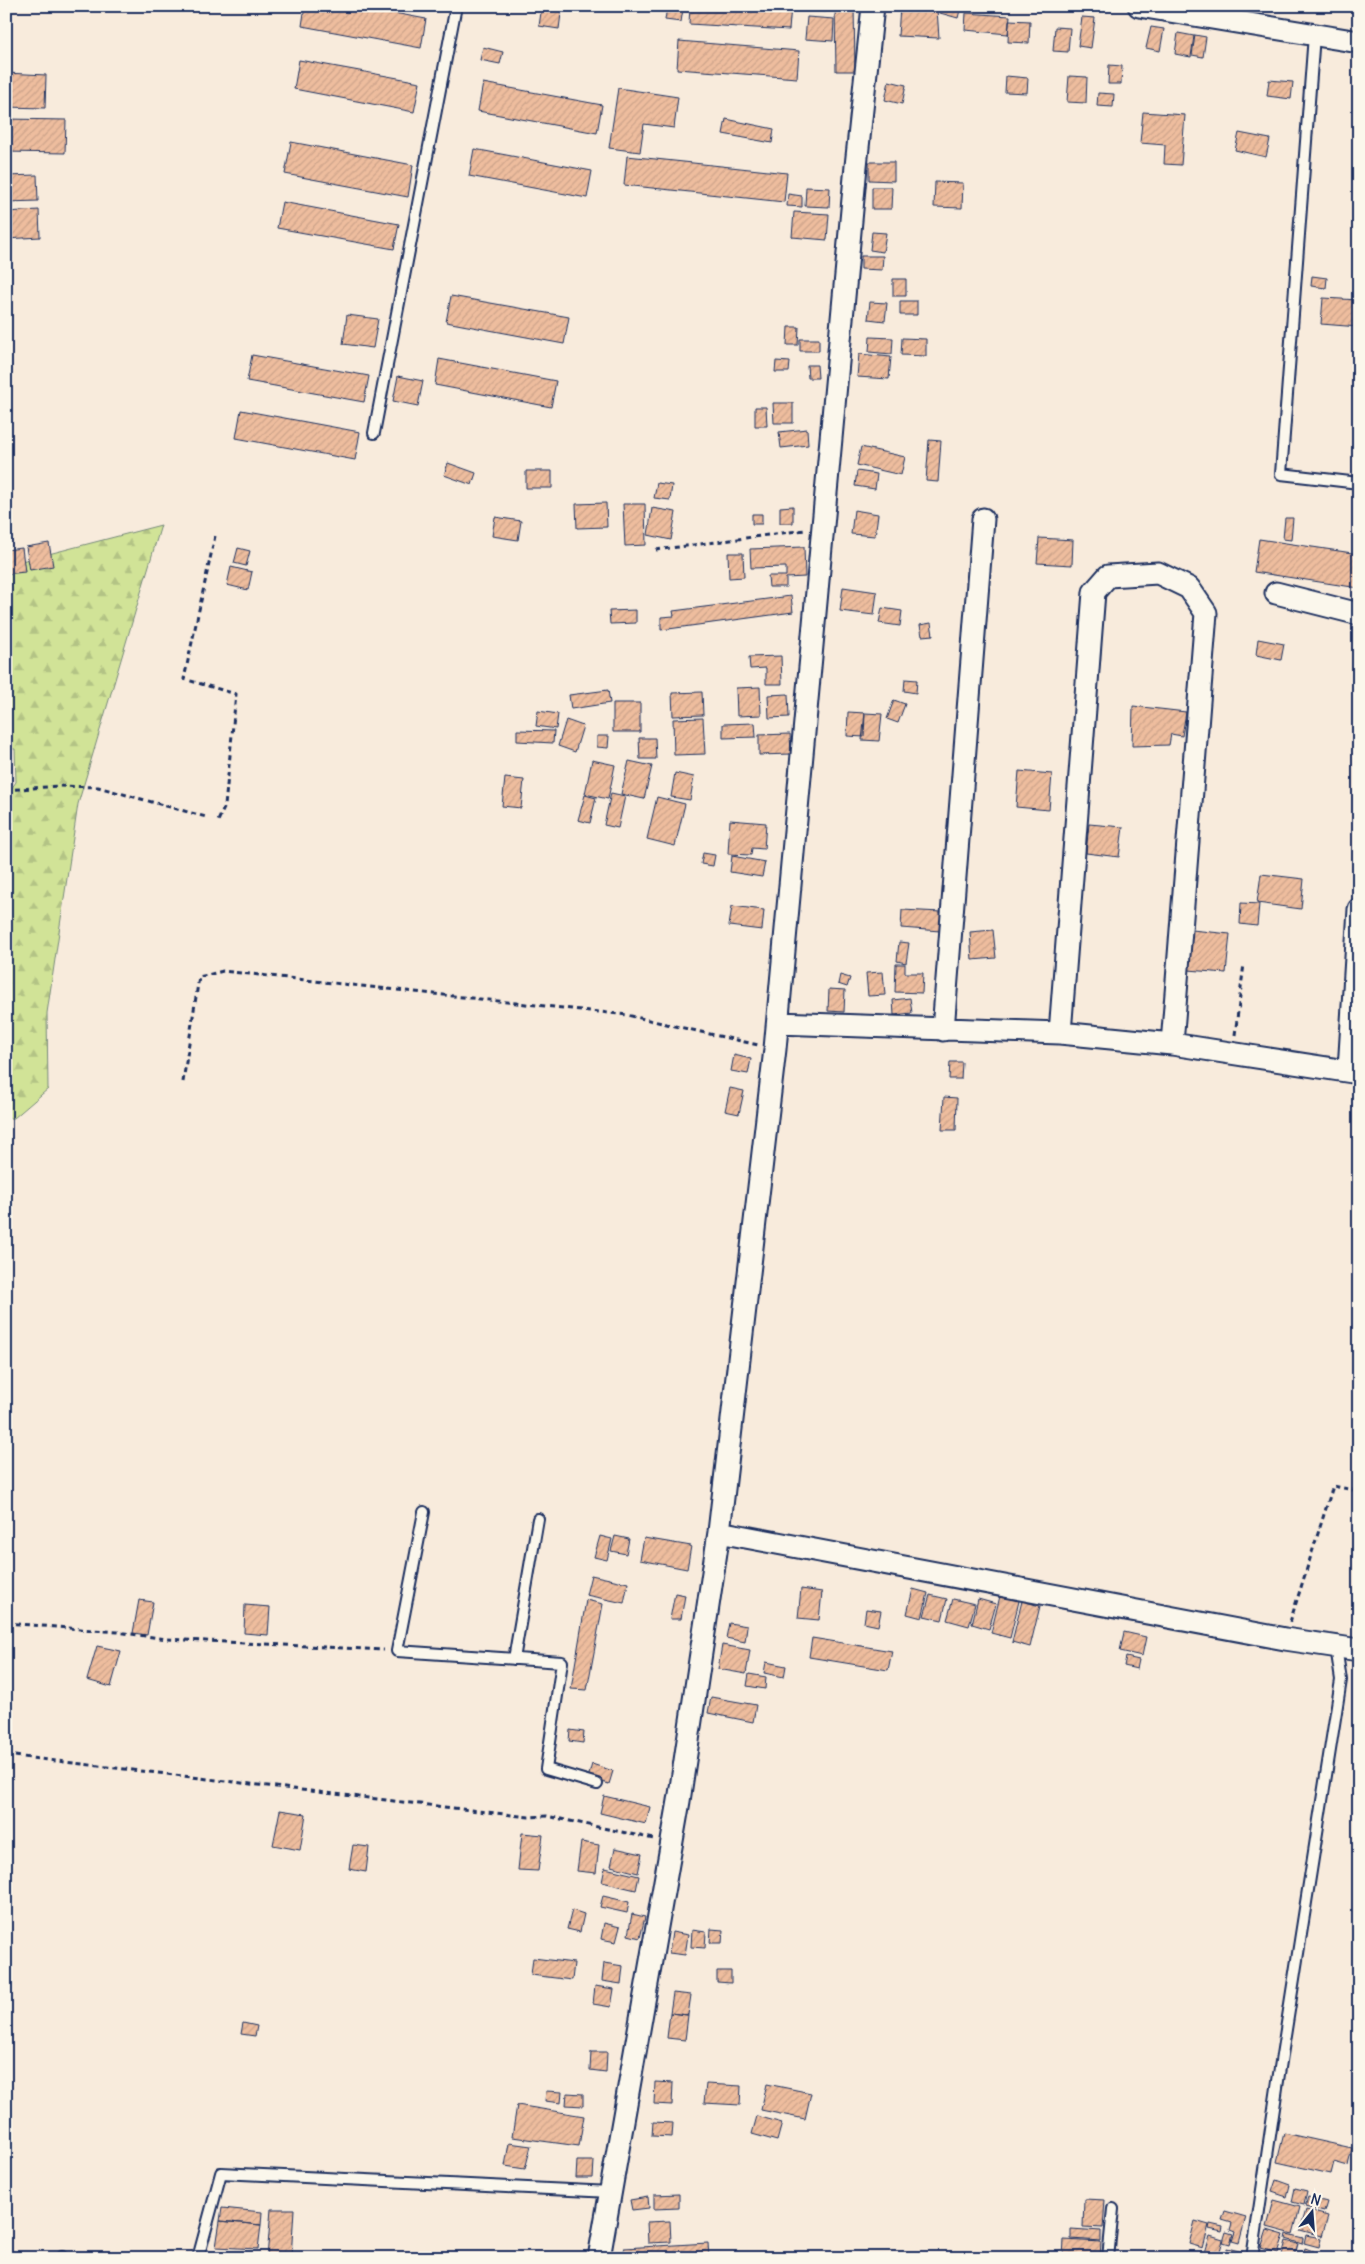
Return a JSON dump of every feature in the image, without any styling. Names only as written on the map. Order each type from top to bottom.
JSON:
[{"type":"street","points":[[599,2258],[671,1843],[719,1532],[778,1023],[856,166],[873,6]]},
{"type":"street","points":[[1140,6],[1359,42]]},
{"type":"street","points":[[943,1030],[983,519]]},
{"type":"street","points":[[1060,1033],[1094,592],[1108,576],[1158,573],[1190,588],[1206,613],[1172,1044]]},
{"type":"street","points":[[1276,593],[1359,614]]},
{"type":"street","points":[[778,1023],[1060,1033],[1172,1044],[1354,1071],[1359,909]]},
{"type":"street","points":[[719,1532],[1285,1639],[1359,1650]]},
{"type":"lane","points":[[374,433],[456,6]]},
{"type":"lane","points":[[1314,35],[1281,474],[1359,483]]},
{"type":"lane","points":[[424,1512],[397,1651],[562,1662],[546,1769],[597,1784]]},
{"type":"lane","points":[[514,1658],[538,1519]]},
{"type":"lane","points":[[1252,2258],[1341,1680],[1336,1647]]},
{"type":"lane","points":[[198,2258],[221,2173],[611,2192]]},
{"type":"lane","points":[[1108,2258],[1113,2210]]},
{"type":"path","points":[[656,550],[823,528]]},
{"type":"path","points":[[215,536],[184,679],[236,694],[225,806],[218,821]]},
{"type":"path","points":[[6,790],[59,786],[98,787],[206,818]]},
{"type":"path","points":[[1232,1053],[1244,964]]},
{"type":"path","points":[[183,1082],[199,977],[223,971],[626,1015],[775,1049]]},
{"type":"path","points":[[1285,1639],[1332,1486],[1359,1491]]},
{"type":"path","points":[[6,1623],[118,1632],[166,1639],[397,1651]]},
{"type":"path","points":[[6,1756],[12,1755],[529,1817],[547,1816],[671,1843]]},
{"type":"green space","points":[[161,525],[78,804],[47,1013],[48,1089],[14,1118],[6,1118],[6,796],[16,782],[15,749],[6,749],[6,565]]},
{"type":"building","points":[[305,6],[357,6],[426,19],[421,48],[302,26]]},
{"type":"building","points":[[542,6],[562,6],[559,29],[539,26]]},
{"type":"building","points":[[690,6],[791,6],[789,30],[689,24]]},
{"type":"building","points":[[802,6],[826,6],[826,12],[802,10]]},
{"type":"building","points":[[835,6],[854,6],[855,71],[836,71]]},
{"type":"building","points":[[900,6],[937,9],[939,38],[898,36]]},
{"type":"building","points":[[942,6],[961,6],[958,18],[940,13]]},
{"type":"building","points":[[667,7],[683,9],[681,22],[665,20]]},
{"type":"building","points":[[966,13],[1010,16],[1008,34],[965,30]]},
{"type":"building","points":[[807,17],[834,19],[833,41],[805,39]]},
{"type":"building","points":[[1082,17],[1095,18],[1091,48],[1078,46]]},
{"type":"building","points":[[1009,20],[1030,21],[1029,43],[1008,42]]},
{"type":"building","points":[[1055,27],[1070,28],[1068,52],[1053,51]]},
{"type":"building","points":[[1151,27],[1164,29],[1160,51],[1146,48]]},
{"type":"building","points":[[1178,33],[1194,36],[1191,57],[1175,54]]},
{"type":"building","points":[[1195,35],[1206,37],[1203,57],[1192,55]]},
{"type":"building","points":[[679,41],[799,51],[797,78],[677,69]]},
{"type":"building","points":[[483,47],[503,52],[500,64],[480,60]]},
{"type":"building","points":[[299,60],[420,82],[414,112],[294,89]]},
{"type":"building","points":[[1109,65],[1122,66],[1121,84],[1108,84]]},
{"type":"building","points":[[6,73],[46,75],[45,108],[6,107]]},
{"type":"building","points":[[1006,76],[1028,78],[1027,93],[1005,92]]},
{"type":"building","points":[[1069,76],[1087,77],[1086,103],[1067,102]]},
{"type":"building","points":[[1269,80],[1293,82],[1291,99],[1267,96]]},
{"type":"building","points":[[889,81],[906,85],[902,104],[885,100]]},
{"type":"building","points":[[483,83],[602,105],[597,133],[478,111]]},
{"type":"building","points":[[618,88],[678,97],[674,128],[644,124],[640,152],[609,148]]},
{"type":"building","points":[[1098,93],[1114,94],[1113,107],[1097,106]]},
{"type":"building","points":[[1143,112],[1185,115],[1181,165],[1164,164],[1165,145],[1140,143]]},
{"type":"building","points":[[6,119],[66,120],[65,153],[6,152]]},
{"type":"building","points":[[726,119],[774,129],[772,143],[723,134]]},
{"type":"building","points":[[1239,133],[1270,139],[1266,157],[1235,150]]},
{"type":"building","points":[[291,142],[413,165],[408,197],[285,174]]},
{"type":"building","points":[[474,149],[592,171],[587,198],[469,176]]},
{"type":"building","points":[[627,156],[787,173],[784,202],[624,185]]},
{"type":"building","points":[[869,162],[894,162],[894,181],[869,180]]},
{"type":"building","points":[[37,175],[38,201],[6,202],[6,176]]},
{"type":"building","points":[[935,182],[963,183],[962,208],[934,207]]},
{"type":"building","points":[[806,187],[830,188],[829,207],[805,206]]},
{"type":"building","points":[[872,187],[892,187],[891,209],[872,209]]},
{"type":"building","points":[[788,194],[802,196],[802,207],[787,206]]},
{"type":"building","points":[[282,202],[399,224],[394,249],[277,228]]},
{"type":"building","points":[[39,210],[40,237],[6,239],[6,212]]},
{"type":"building","points":[[794,212],[829,214],[827,240],[792,237]]},
{"type":"building","points":[[872,232],[886,233],[883,252],[870,250]]},
{"type":"building","points":[[861,256],[883,256],[882,270],[861,269]]},
{"type":"building","points":[[1312,276],[1327,278],[1326,288],[1311,286]]},
{"type":"building","points":[[893,279],[906,279],[906,296],[893,296]]},
{"type":"building","points":[[451,296],[569,317],[564,344],[446,322]]},
{"type":"building","points":[[1323,298],[1359,300],[1359,327],[1321,324]]},
{"type":"building","points":[[900,301],[917,301],[917,315],[900,315]]},
{"type":"building","points":[[870,302],[887,303],[885,321],[868,319]]},
{"type":"building","points":[[347,315],[378,319],[373,348],[343,344]]},
{"type":"building","points":[[788,327],[799,327],[798,345],[787,345]]},
{"type":"building","points":[[870,337],[893,338],[892,354],[869,352]]},
{"type":"building","points":[[902,338],[926,339],[926,356],[901,355]]},
{"type":"building","points":[[800,339],[819,339],[819,351],[800,351]]},
{"type":"building","points":[[859,354],[891,357],[889,379],[857,377]]},
{"type":"building","points":[[252,355],[369,376],[364,402],[247,381]]},
{"type":"building","points":[[439,359],[556,381],[551,407],[435,385]]},
{"type":"building","points":[[776,361],[790,362],[789,372],[775,372]]},
{"type":"building","points":[[807,365],[817,365],[818,378],[808,378]]},
{"type":"building","points":[[398,376],[423,381],[418,406],[393,401]]},
{"type":"building","points":[[773,403],[793,403],[793,423],[774,423]]},
{"type":"building","points":[[755,407],[766,407],[767,426],[755,426]]},
{"type":"building","points":[[241,410],[360,432],[355,460],[236,438]]},
{"type":"building","points":[[807,429],[808,445],[781,448],[779,432]]},
{"type":"building","points":[[929,440],[941,441],[938,482],[926,481]]},
{"type":"building","points":[[861,447],[905,457],[901,475],[857,465]]},
{"type":"building","points":[[448,463],[476,473],[472,485],[444,475]]},
{"type":"building","points":[[526,471],[552,471],[552,488],[526,488]]},
{"type":"building","points":[[857,471],[877,474],[875,489],[855,486]]},
{"type":"building","points":[[657,483],[672,485],[670,500],[654,498]]},
{"type":"building","points":[[606,503],[607,527],[577,528],[576,504]]},
{"type":"building","points":[[623,504],[645,504],[646,545],[625,546]]},
{"type":"building","points":[[793,506],[793,523],[780,523],[780,507]]},
{"type":"building","points":[[652,508],[676,512],[671,540],[648,535]]},
{"type":"building","points":[[854,510],[878,514],[875,536],[851,534]]},
{"type":"building","points":[[752,514],[762,514],[762,524],[752,524]]},
{"type":"building","points":[[495,517],[521,521],[518,540],[492,536]]},
{"type":"building","points":[[1285,518],[1293,518],[1291,540],[1283,539]]},
{"type":"building","points":[[1039,538],[1073,540],[1072,565],[1037,563]]},
{"type":"building","points":[[1259,539],[1359,554],[1359,588],[1254,572]]},
{"type":"building","points":[[49,543],[53,566],[30,570],[26,547]]},
{"type":"building","points":[[804,547],[805,577],[786,578],[786,587],[769,587],[768,576],[786,576],[786,567],[751,568],[750,549]]},
{"type":"building","points":[[22,548],[25,572],[6,574],[6,550]]},
{"type":"building","points":[[238,548],[250,551],[246,566],[234,563]]},
{"type":"building","points":[[728,553],[743,553],[744,577],[729,578]]},
{"type":"building","points":[[231,567],[252,572],[248,590],[227,585]]},
{"type":"building","points":[[843,587],[877,592],[874,615],[840,611]]},
{"type":"building","points":[[791,596],[793,612],[661,630],[661,617],[674,616],[673,611]]},
{"type":"building","points":[[882,608],[902,611],[900,626],[879,623]]},
{"type":"building","points":[[636,610],[636,623],[610,624],[609,611]]},
{"type":"building","points":[[931,623],[933,635],[922,636],[920,625]]},
{"type":"building","points":[[1258,639],[1284,644],[1281,660],[1256,655]]},
{"type":"building","points":[[781,656],[782,684],[766,684],[766,668],[750,669],[749,657]]},
{"type":"building","points":[[905,679],[917,680],[916,693],[904,691]]},
{"type":"building","points":[[760,687],[761,715],[737,716],[736,688]]},
{"type":"building","points":[[608,690],[610,703],[571,709],[569,695]]},
{"type":"building","points":[[702,692],[703,715],[673,716],[672,693]]},
{"type":"building","points":[[788,694],[789,717],[769,718],[768,695]]},
{"type":"building","points":[[894,700],[905,704],[898,723],[887,719]]},
{"type":"building","points":[[613,703],[640,703],[640,732],[613,732]]},
{"type":"building","points":[[1133,706],[1186,712],[1182,736],[1171,734],[1169,745],[1132,746]]},
{"type":"building","points":[[538,711],[558,714],[556,729],[536,726]]},
{"type":"building","points":[[848,712],[865,713],[864,737],[847,736]]},
{"type":"building","points":[[865,713],[882,714],[879,741],[862,740]]},
{"type":"building","points":[[703,718],[705,754],[674,755],[673,719]]},
{"type":"building","points":[[566,720],[583,726],[575,752],[558,746]]},
{"type":"building","points":[[755,723],[756,737],[723,738],[723,724]]},
{"type":"building","points":[[517,730],[554,731],[553,743],[517,741]]},
{"type":"building","points":[[790,734],[791,754],[759,755],[759,735]]},
{"type":"building","points":[[597,736],[609,736],[608,748],[597,747]]},
{"type":"building","points":[[639,738],[655,738],[656,759],[640,759]]},
{"type":"building","points":[[592,760],[615,765],[608,799],[585,794]]},
{"type":"building","points":[[629,761],[652,766],[644,799],[621,794]]},
{"type":"building","points":[[1019,771],[1052,774],[1049,810],[1016,807]]},
{"type":"building","points":[[675,773],[694,777],[690,800],[671,797]]},
{"type":"building","points":[[505,778],[524,780],[521,808],[502,806]]},
{"type":"building","points":[[611,793],[625,796],[618,828],[604,825]]},
{"type":"building","points":[[585,795],[596,798],[590,823],[578,820]]},
{"type":"building","points":[[657,797],[685,804],[675,846],[647,839]]},
{"type":"building","points":[[730,820],[766,823],[764,849],[752,848],[751,855],[728,854]]},
{"type":"building","points":[[1089,824],[1123,827],[1119,857],[1086,853]]},
{"type":"building","points":[[703,853],[715,855],[713,866],[701,864]]},
{"type":"building","points":[[732,856],[765,862],[762,877],[730,872]]},
{"type":"building","points":[[1261,874],[1304,879],[1301,909],[1257,903]]},
{"type":"building","points":[[1241,903],[1259,904],[1257,926],[1240,924]]},
{"type":"building","points":[[732,906],[764,910],[762,930],[729,926]]},
{"type":"building","points":[[902,910],[941,912],[940,931],[901,928]]},
{"type":"building","points":[[993,930],[996,958],[972,960],[970,932]]},
{"type":"building","points":[[1192,930],[1230,934],[1226,973],[1188,970]]},
{"type":"building","points":[[899,942],[909,943],[906,963],[897,961]]},
{"type":"building","points":[[896,964],[905,964],[905,973],[923,973],[922,993],[895,992]]},
{"type":"building","points":[[883,972],[885,995],[868,996],[866,973]]},
{"type":"building","points":[[840,975],[850,978],[847,987],[838,984]]},
{"type":"building","points":[[829,989],[845,990],[844,1012],[828,1011]]},
{"type":"building","points":[[910,998],[912,1013],[894,1015],[893,1000]]},
{"type":"building","points":[[734,1055],[751,1059],[748,1074],[731,1071]]},
{"type":"building","points":[[950,1062],[962,1062],[961,1079],[949,1079]]},
{"type":"building","points":[[730,1088],[744,1091],[739,1114],[725,1111]]},
{"type":"building","points":[[944,1097],[957,1098],[956,1130],[942,1130]]},
{"type":"building","points":[[600,1536],[612,1539],[607,1560],[594,1557]]},
{"type":"building","points":[[615,1536],[629,1539],[626,1554],[611,1551]]},
{"type":"building","points":[[644,1538],[691,1546],[687,1569],[640,1560]]},
{"type":"building","points":[[591,1575],[628,1583],[624,1603],[586,1595]]},
{"type":"building","points":[[801,1589],[822,1592],[819,1620],[798,1618]]},
{"type":"building","points":[[913,1589],[928,1593],[922,1618],[907,1614]]},
{"type":"building","points":[[675,1593],[685,1595],[681,1619],[670,1619]]},
{"type":"building","points":[[930,1595],[947,1599],[942,1620],[924,1616]]},
{"type":"building","points":[[1000,1596],[1019,1601],[1010,1638],[991,1633]]},
{"type":"building","points":[[953,1599],[975,1604],[969,1626],[947,1620]]},
{"type":"building","points":[[978,1599],[996,1604],[989,1629],[972,1624]]},
{"type":"building","points":[[139,1600],[153,1602],[147,1635],[133,1633]]},
{"type":"building","points":[[586,1600],[603,1604],[587,1690],[571,1689]]},
{"type":"building","points":[[1022,1601],[1040,1606],[1030,1647],[1012,1642]]},
{"type":"building","points":[[245,1605],[270,1607],[268,1635],[244,1633]]},
{"type":"building","points":[[866,1609],[881,1611],[878,1626],[864,1623]]},
{"type":"building","points":[[729,1623],[747,1626],[745,1642],[726,1638]]},
{"type":"building","points":[[1124,1632],[1146,1637],[1142,1656],[1120,1651]]},
{"type":"building","points":[[812,1638],[892,1651],[888,1670],[809,1657]]},
{"type":"building","points":[[722,1645],[750,1650],[746,1674],[718,1669]]},
{"type":"building","points":[[97,1646],[121,1651],[111,1687],[87,1680]]},
{"type":"building","points":[[1126,1657],[1139,1660],[1137,1669],[1124,1666]]},
{"type":"building","points":[[766,1662],[786,1666],[784,1677],[764,1673]]},
{"type":"building","points":[[749,1674],[766,1677],[765,1689],[747,1686]]},
{"type":"building","points":[[711,1697],[756,1705],[753,1722],[708,1713]]},
{"type":"building","points":[[570,1730],[584,1732],[583,1743],[569,1741]]},
{"type":"building","points":[[592,1764],[613,1771],[609,1784],[588,1778]]},
{"type":"building","points":[[604,1796],[650,1807],[646,1824],[600,1813]]},
{"type":"building","points":[[280,1810],[306,1814],[300,1850],[273,1845]]},
{"type":"building","points":[[522,1833],[543,1835],[538,1871],[518,1870]]},
{"type":"building","points":[[581,1842],[599,1845],[596,1873],[577,1871]]},
{"type":"building","points":[[353,1845],[369,1847],[366,1872],[349,1869]]},
{"type":"building","points":[[615,1848],[642,1854],[638,1873],[611,1866]]},
{"type":"building","points":[[605,1868],[639,1876],[636,1890],[602,1882]]},
{"type":"building","points":[[603,1896],[629,1902],[627,1913],[600,1907]]},
{"type":"building","points":[[572,1910],[584,1914],[580,1932],[567,1929]]},
{"type":"building","points":[[632,1914],[645,1917],[640,1938],[628,1935]]},
{"type":"building","points":[[604,1923],[620,1927],[616,1942],[601,1939]]},
{"type":"building","points":[[711,1929],[723,1930],[722,1943],[710,1943]]},
{"type":"building","points":[[692,1930],[706,1932],[705,1948],[691,1947]]},
{"type":"building","points":[[672,1932],[688,1935],[685,1955],[669,1953]]},
{"type":"building","points":[[533,1958],[574,1963],[572,1980],[531,1975]]},
{"type":"building","points":[[604,1963],[623,1966],[621,1984],[602,1981]]},
{"type":"building","points":[[717,1971],[731,1971],[731,1983],[717,1982]]},
{"type":"building","points":[[595,1986],[614,1989],[611,2007],[593,2004]]},
{"type":"building","points":[[673,1993],[691,1995],[688,2015],[670,2013]]},
{"type":"building","points":[[670,2013],[688,2015],[685,2040],[667,2038]]},
{"type":"building","points":[[243,2023],[257,2026],[255,2036],[241,2034]]},
{"type":"building","points":[[591,2052],[607,2052],[606,2072],[590,2070]]},
{"type":"building","points":[[655,2082],[673,2083],[672,2105],[654,2104]]},
{"type":"building","points":[[706,2084],[741,2086],[740,2105],[704,2103]]},
{"type":"building","points":[[767,2084],[811,2093],[805,2119],[761,2110]]},
{"type":"building","points":[[546,2091],[562,2092],[561,2103],[545,2101]]},
{"type":"building","points":[[567,2093],[583,2094],[583,2106],[566,2105]]},
{"type":"building","points":[[517,2105],[584,2116],[579,2146],[512,2137]]},
{"type":"building","points":[[757,2116],[782,2123],[777,2141],[752,2134]]},
{"type":"building","points":[[653,2122],[673,2123],[672,2137],[652,2136]]},
{"type":"building","points":[[1284,2133],[1352,2148],[1348,2166],[1334,2162],[1331,2174],[1277,2162]]},
{"type":"building","points":[[509,2143],[531,2146],[525,2169],[505,2166]]},
{"type":"building","points":[[577,2161],[594,2161],[593,2178],[576,2178]]},
{"type":"building","points":[[1276,2180],[1290,2185],[1287,2197],[1272,2192]]},
{"type":"building","points":[[1295,2188],[1307,2191],[1304,2205],[1292,2202]]},
{"type":"building","points":[[679,2194],[679,2208],[654,2209],[654,2195]]},
{"type":"building","points":[[648,2197],[649,2208],[632,2210],[630,2200]]},
{"type":"building","points":[[1308,2197],[1327,2202],[1324,2212],[1305,2207]]},
{"type":"building","points":[[1084,2199],[1105,2200],[1103,2228],[1083,2227]]},
{"type":"building","points":[[1274,2200],[1300,2207],[1293,2234],[1267,2227]]},
{"type":"building","points":[[222,2208],[262,2212],[261,2225],[220,2221]]},
{"type":"building","points":[[271,2209],[294,2209],[291,2258],[267,2258]]},
{"type":"building","points":[[1306,2210],[1328,2216],[1322,2236],[1300,2230]]},
{"type":"building","points":[[1225,2211],[1246,2217],[1239,2243],[1232,2241],[1235,2232],[1230,2230],[1232,2223],[1222,2220]]},
{"type":"building","points":[[220,2221],[261,2225],[258,2249],[216,2247]]},
{"type":"building","points":[[670,2221],[671,2242],[648,2243],[647,2222]]},
{"type":"building","points":[[1195,2221],[1209,2225],[1203,2248],[1189,2244]]},
{"type":"building","points":[[1210,2224],[1223,2227],[1222,2232],[1209,2229]]},
{"type":"building","points":[[1071,2229],[1101,2231],[1101,2241],[1071,2239]]},
{"type":"building","points":[[1267,2230],[1284,2235],[1278,2253],[1261,2248]]},
{"type":"building","points":[[1226,2232],[1233,2234],[1230,2244],[1223,2242]]},
{"type":"building","points":[[1287,2234],[1303,2238],[1302,2244],[1286,2239]]},
{"type":"building","points":[[1306,2235],[1321,2238],[1319,2247],[1304,2243]]},
{"type":"building","points":[[1210,2236],[1223,2240],[1218,2258],[1204,2256]]},
{"type":"building","points":[[1064,2240],[1101,2242],[1100,2258],[1063,2257]]},
{"type":"building","points":[[1286,2241],[1298,2244],[1294,2258],[1282,2256]]},
{"type":"building","points":[[708,2243],[709,2258],[625,2258],[624,2248]]},
{"type":"building","points":[[1227,2248],[1243,2252],[1242,2258],[1226,2258]]},
{"type":"building","points":[[1305,2248],[1313,2251],[1310,2258],[1302,2258]]}]
